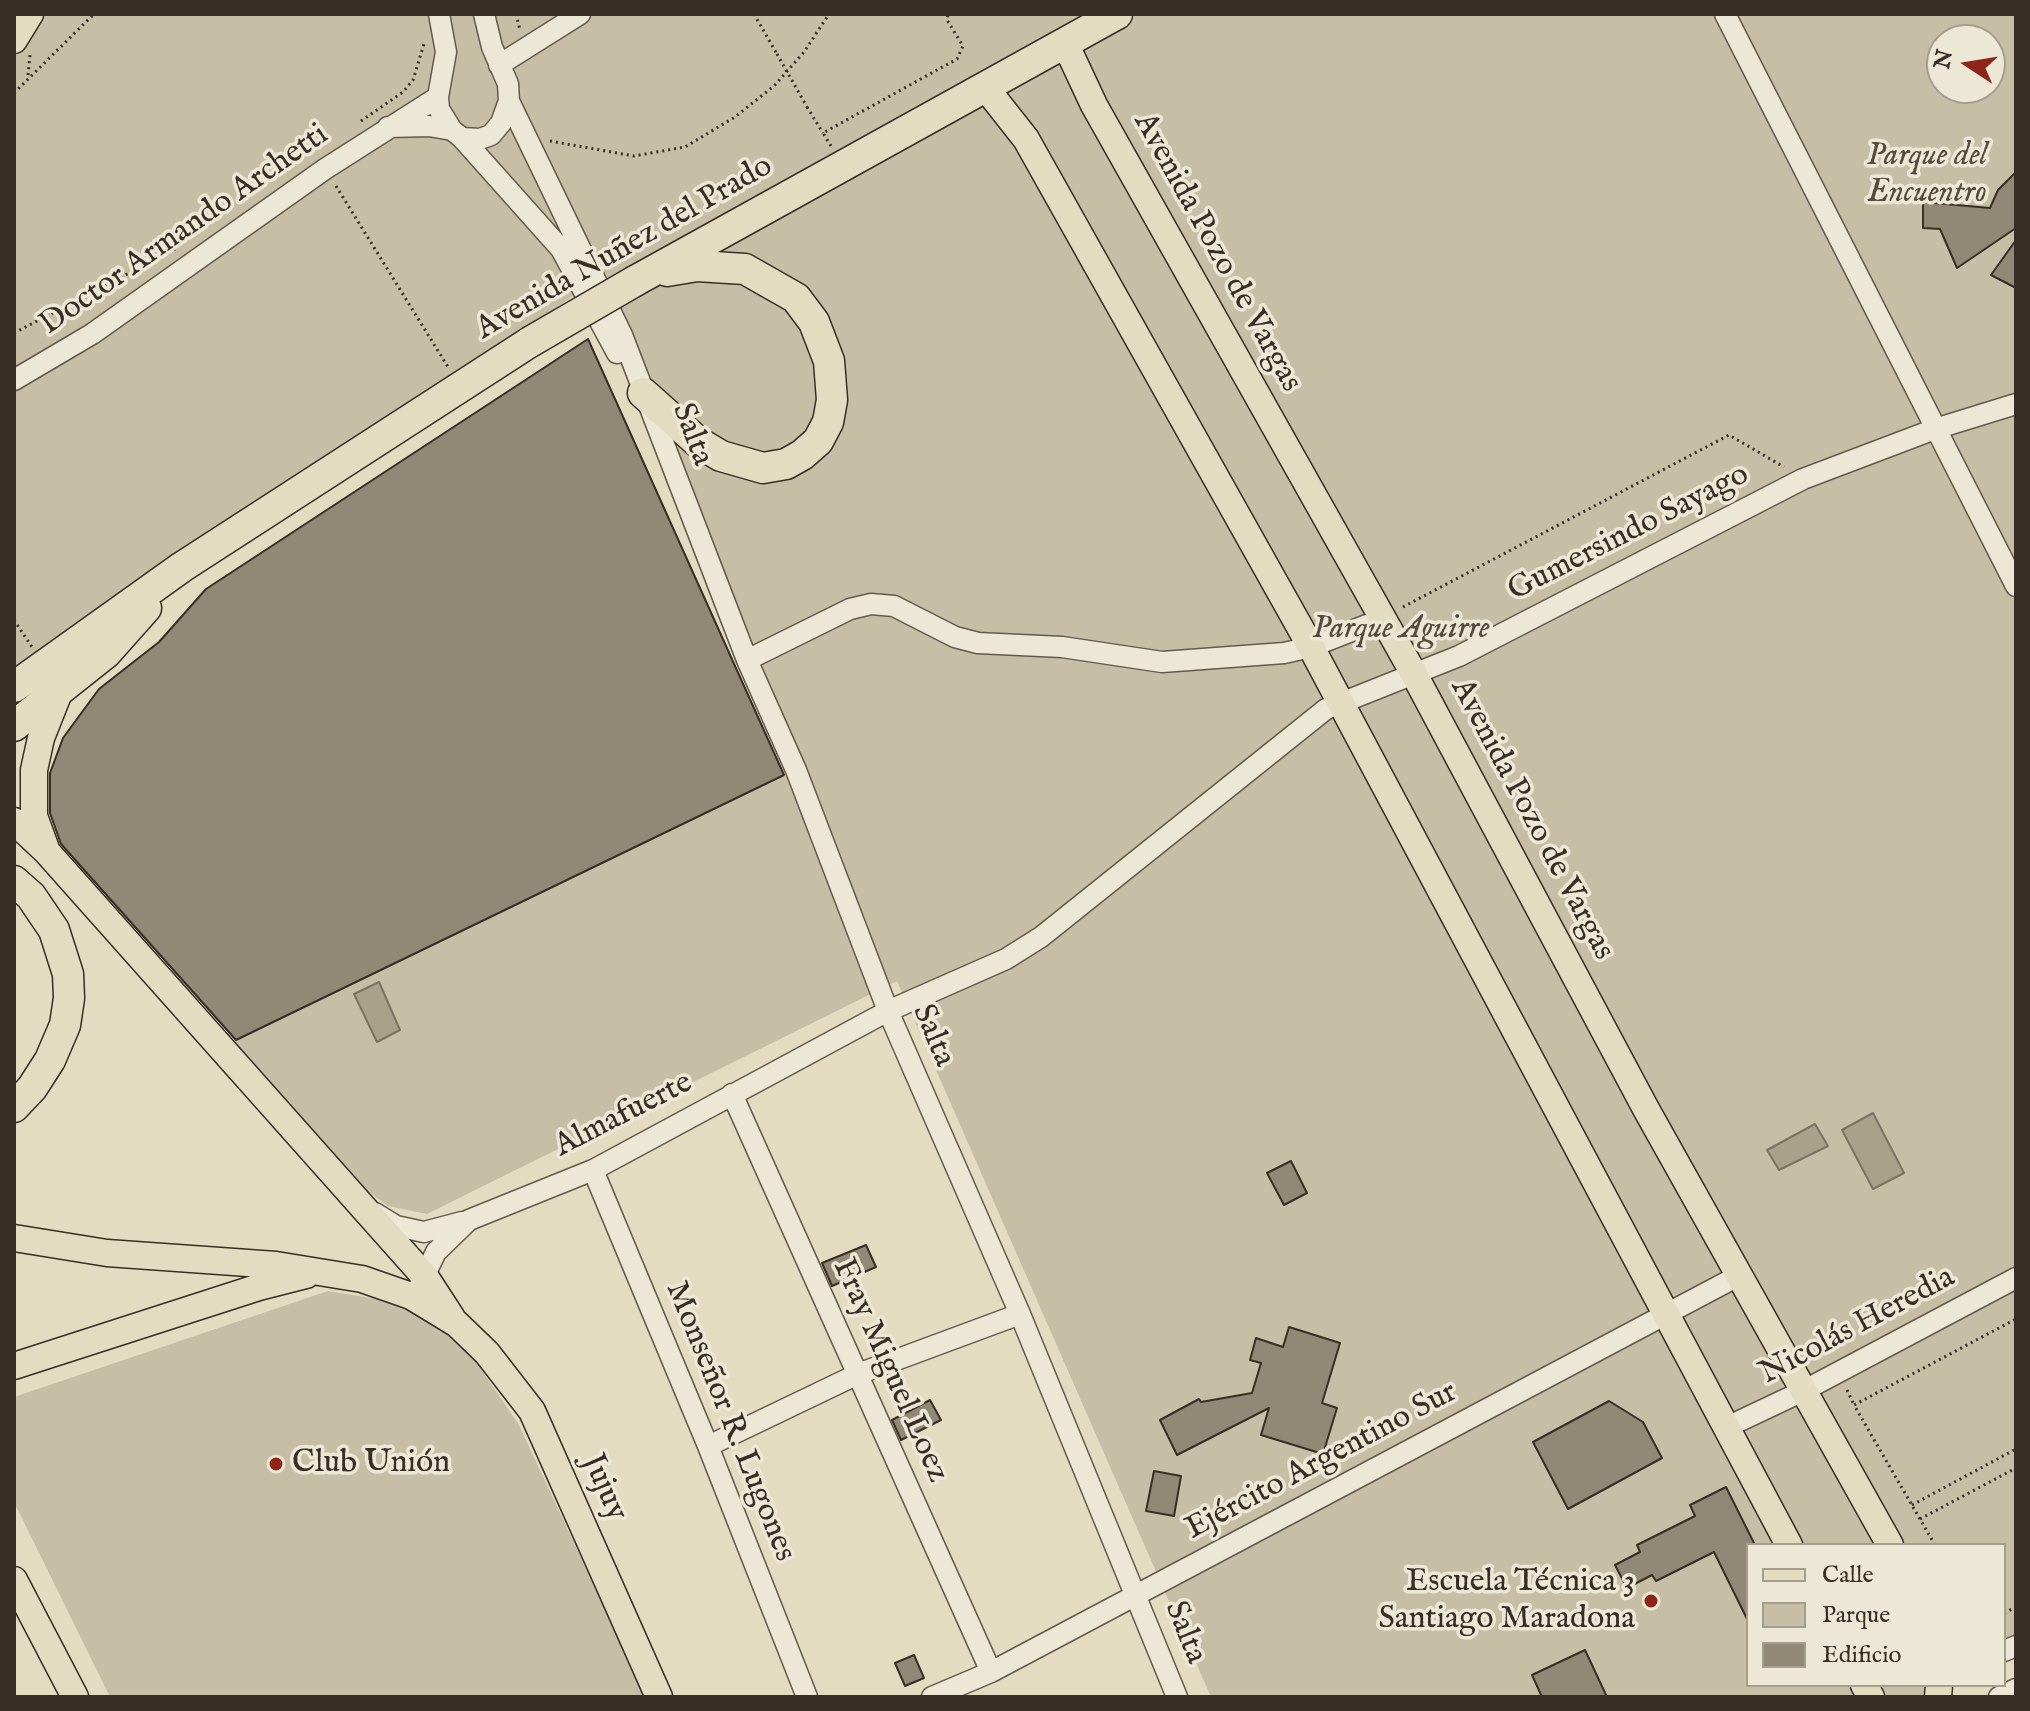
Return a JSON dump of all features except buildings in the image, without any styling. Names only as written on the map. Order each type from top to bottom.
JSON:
[{"type":"highway","name":"Avenida Nuñez del Prado","points":[[14,687],[52,677],[106,653],[182,567],[530,342],[1117,14]]},
{"type":"highway","points":[[642,277],[697,266],[745,269],[796,298],[822,338],[831,370],[832,400],[828,422],[818,441],[786,464],[763,468],[732,460],[699,443],[643,393]]},
{"type":"highway","name":"Avenida Nuñez del Prado","points":[[14,726],[52,677]]},
{"type":"highway","points":[[14,881],[31,896],[54,930],[68,974],[69,998],[65,1025],[50,1060],[32,1088],[14,1107]]},
{"type":"main road","points":[[14,40],[30,14]]},
{"type":"main road","name":"Avenida Pozo de Vargas","points":[[1065,43],[1094,105],[1414,674],[1738,1276],[1889,1543]]},
{"type":"main road","points":[[985,87],[1026,139],[1311,647],[1788,1543]]},
{"type":"main road","points":[[47,852],[34,816],[34,770],[52,677]]},
{"type":"main road","points":[[14,821],[47,852],[360,1204],[418,1287]]},
{"type":"main road","points":[[14,1238],[107,1253],[322,1272],[418,1287]]},
{"type":"main road","points":[[14,1366],[259,1287],[322,1272]]},
{"type":"main road","name":"Jujuy","points":[[418,1287],[487,1353],[532,1411],[659,1697]]},
{"type":"main road","points":[[14,1580],[75,1697]]},
{"type":"street","points":[[439,14],[446,52],[438,97],[442,116],[561,249],[643,393]]},
{"type":"street","points":[[484,14],[508,84],[509,101],[523,135],[622,335],[643,393]]},
{"type":"street","points":[[496,56],[580,14]]},
{"type":"street","points":[[1725,14],[2016,586]]},
{"type":"street","name":"Doctor Armando Archetti","points":[[14,380],[92,334],[325,169],[438,97]]},
{"type":"street","points":[[388,127],[429,126],[480,139],[491,135],[501,123],[509,101]]},
{"type":"street","name":"Salta","points":[[643,393],[747,660],[796,770],[888,1011],[1020,1314],[1177,1697]]},
{"type":"street","name":"Gumersindo Sayago","points":[[888,1011],[977,974],[1041,937],[1310,719],[1459,656],[1803,479],[1935,429],[2016,404]]},
{"type":"street","points":[[747,660],[850,609],[871,604],[894,606],[955,637],[978,643],[1050,646],[1138,660],[1223,660],[1311,647],[1382,619]]},
{"type":"street","name":"Almafuerte","points":[[418,1287],[436,1252],[469,1220],[593,1170],[888,1011]]},
{"type":"street","name":"Fray Miguel Loez","points":[[732,1094],[991,1672]]},
{"type":"street","name":"Monseñor R. Lugones","points":[[593,1170],[708,1446],[807,1697]]},
{"type":"street","points":[[360,1204],[408,1230],[424,1232],[469,1220]]},
{"type":"street","name":"Ejército Argentino Sur","points":[[932,1697],[991,1672],[1738,1276]]},
{"type":"street","name":"Nicolás Heredia","points":[[1727,1427],[1803,1391],[2016,1278]]},
{"type":"street","points":[[708,1446],[858,1374],[1020,1314]]},
{"type":"street","points":[[1999,1697],[2016,1689]]},
{"type":"path","points":[[14,93],[94,14]]},
{"type":"path","points":[[754,14],[843,166]]},
{"type":"path","points":[[523,135],[594,151],[634,156],[685,147],[735,117],[774,86],[804,52],[829,14]]},
{"type":"path","points":[[823,133],[957,59],[963,46],[947,20],[948,14]]},
{"type":"path","points":[[351,128],[403,92],[413,80],[424,43]]},
{"type":"path","points":[[325,169],[461,387]]},
{"type":"path","points":[[14,333],[182,245]]},
{"type":"path","points":[[1382,619],[1729,435],[1803,479]]},
{"type":"path","points":[[14,620],[52,677]]},
{"type":"path","points":[[1934,1543],[1854,1405],[2016,1319]]},
{"type":"path","points":[[1912,1505],[2016,1449]]},
{"type":"path","points":[[1920,1519],[2016,1468]]},
{"type":"green space","name":"Parque Aguirre","points":[[14,14],[2016,14],[2016,1640],[2006,1646],[2006,1543],[1746,1543],[1746,1687],[1944,1687],[1931,1697],[1211,1697],[897,981],[427,1214],[388,1206],[353,1180],[229,1043],[796,770],[606,274],[14,673]]},
{"type":"green space","name":"Club Unión","points":[[328,1291],[395,1302],[465,1346],[519,1425],[646,1697],[110,1697],[14,1502],[14,1397]]},
{"type":"shaded area","points":[[379,982],[400,1030],[377,1042],[354,994]]},
{"type":"shaded area","points":[[1873,1113],[1904,1173],[1873,1189],[1842,1130]]},
{"type":"shaded area","points":[[1815,1124],[1828,1146],[1779,1170],[1767,1150]]},
{"type":"place","name":"Club Unión","points":[[276,1464]]},
{"type":"place","name":"Escuela Técnica 3 Santiago Maradona","points":[[1651,1601]]},
{"type":"park label","name":"Parque del Encuentro","points":[[1927,176]]}]
